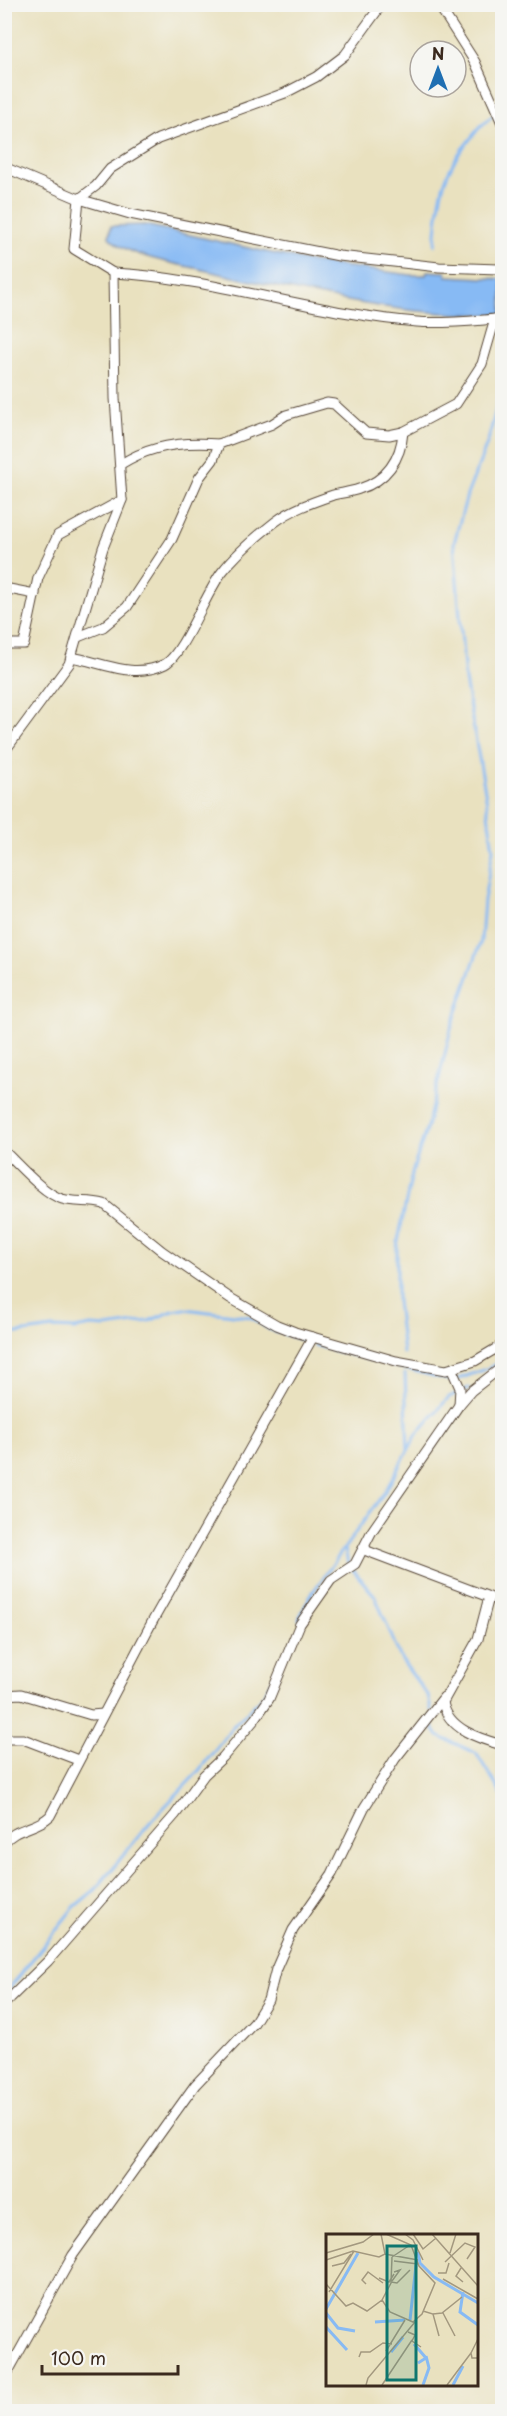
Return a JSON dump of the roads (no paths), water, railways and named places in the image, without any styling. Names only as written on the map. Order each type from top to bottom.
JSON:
[{"type":"street","points":[[121,464],[138,453],[158,446],[219,444],[286,415],[327,403],[334,404],[366,433],[389,435],[403,432],[456,404],[482,364],[499,321],[418,322],[330,310],[220,286],[147,275],[113,273],[74,249],[79,199],[96,186],[110,169],[158,139],[273,95],[285,93],[316,77],[345,55],[382,4]]},
{"type":"street","points":[[438,4],[475,62],[502,123]]},
{"type":"street","points":[[4,167],[79,199],[130,214],[339,256],[439,267],[499,269],[502,267]]},
{"type":"street","points":[[4,752],[69,664],[103,548],[122,500],[115,398],[113,273]]},
{"type":"street","points":[[71,657],[129,670],[145,670],[168,662],[180,647],[222,572],[228,566],[289,513],[335,495],[360,489],[382,477],[399,451],[403,432]]},
{"type":"street","points":[[78,637],[103,627],[127,607],[172,539],[199,478],[213,460],[219,444]]},
{"type":"street","points":[[4,644],[24,644],[38,578],[58,535],[122,500]]},
{"type":"street","points":[[4,588],[34,594]]},
{"type":"street","points":[[4,1151],[53,1196],[69,1201],[104,1204],[162,1251],[230,1298],[277,1325],[396,1361],[452,1370],[475,1361],[502,1345]]},
{"type":"street","points":[[4,1843],[12,1834],[38,1826],[50,1816],[103,1714],[313,1337]]},
{"type":"street","points":[[4,2004],[42,1967],[175,1815],[204,1775],[223,1757],[255,1719],[269,1699],[300,1624],[332,1580],[356,1564],[372,1531],[459,1405],[477,1386],[502,1366]]},
{"type":"street","points":[[452,1370],[460,1388],[459,1405]]},
{"type":"street","points":[[4,2379],[73,2255],[195,2085],[254,2023],[268,2000],[276,1968],[294,1930],[332,1874],[364,1808],[395,1759],[444,1697],[478,1639],[489,1597],[367,1551],[365,1546]]},
{"type":"street","points":[[4,1695],[21,1694],[91,1715],[103,1714]]},
{"type":"street","points":[[444,1697],[444,1709],[460,1728],[475,1737],[502,1745]]},
{"type":"street","points":[[4,1739],[22,1739],[78,1760]]},
{"type":"water","points":[[145,225],[312,262],[411,275],[426,275],[427,271],[446,272],[447,276],[502,279],[502,314],[427,312],[314,295],[153,259],[128,250],[109,237],[111,226]]},
{"type":"waterway","points":[[435,245],[440,201],[447,175],[461,151],[482,125],[494,115]]},
{"type":"waterway","points":[[403,1353],[397,1301],[397,1247],[412,1173],[427,1127],[451,1029],[481,941],[484,900],[493,850],[465,680],[454,543],[467,495],[488,441],[502,386]]},
{"type":"waterway","points":[[4,1335],[53,1328],[106,1327],[149,1321],[173,1311],[185,1309],[250,1317],[269,1329],[306,1341]]},
{"type":"waterway","points":[[314,1345],[453,1381],[502,1361]]},
{"type":"waterway","points":[[405,1374],[408,1450]]},
{"type":"waterway","points":[[299,1619],[310,1596],[386,1490],[417,1434],[449,1397],[469,1388]]},
{"type":"waterway","points":[[345,1549],[348,1564],[375,1596],[401,1659],[428,1696],[431,1710]]},
{"type":"waterway","points":[[4,1995],[74,1907],[95,1890],[151,1821],[197,1773],[235,1724],[263,1696],[274,1677]]},
{"type":"waterway","points":[[431,1717],[438,1736],[476,1753],[502,1795]]}]
